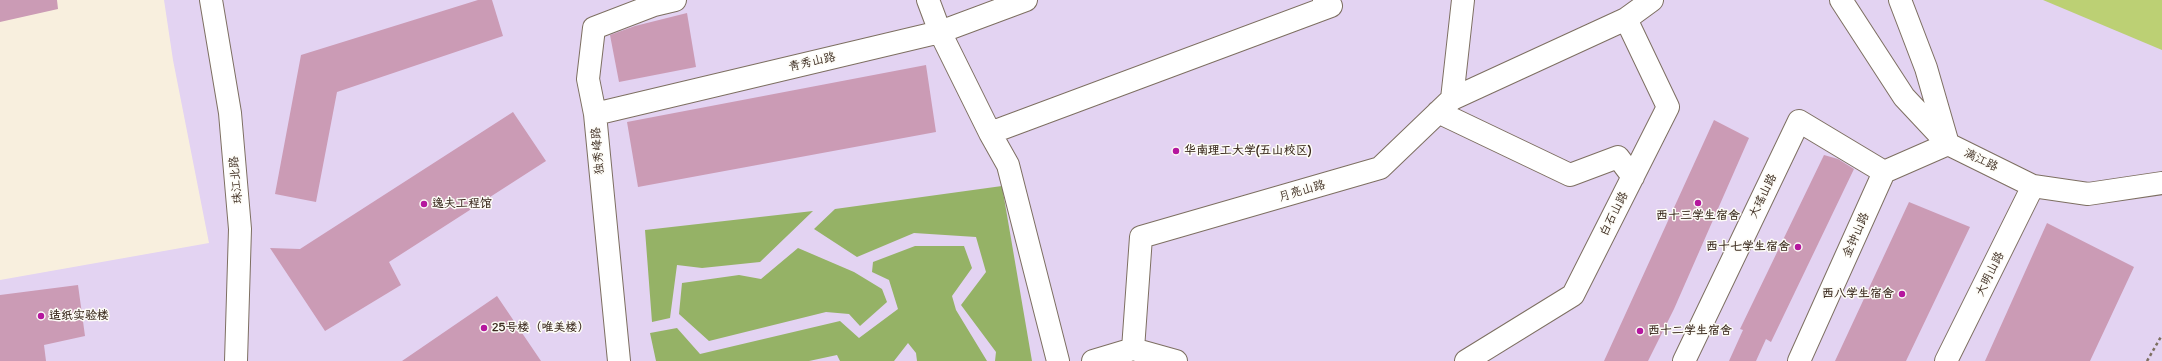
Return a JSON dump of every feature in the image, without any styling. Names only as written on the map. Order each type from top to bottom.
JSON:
[{"type":"street","name":"珠江北路","points":[[210,0],[230,113],[240,229],[236,361]]},
{"type":"street","name":"独秀峰路","points":[[619,361],[594,114],[588,79],[594,28],[654,5],[675,0]]},
{"type":"street","points":[[928,0],[940,32],[1008,166],[1058,361]]},
{"type":"street","name":"青秀山路","points":[[594,114],[940,32],[1026,0]]},
{"type":"street","points":[[990,133],[1330,6],[1324,0]]},
{"type":"street","points":[[1445,105],[1463,0]]},
{"type":"street","points":[[1445,105],[1626,19],[1652,0]]},
{"type":"street","points":[[1841,0],[1904,97],[1948,144]]},
{"type":"street","points":[[1900,0],[1926,68],[1948,144]]},
{"type":"street","name":"白石山路","points":[[1466,361],[1573,295],[1668,107],[1626,19]]},
{"type":"street","points":[[1445,105],[1570,175],[1618,157],[1633,176]]},
{"type":"street","name":"月亮山路","points":[[1133,349],[1141,237],[1380,168],[1445,105]]},
{"type":"street","name":"大瑶山路","points":[[1684,361],[1799,120],[1884,172]]},
{"type":"street","points":[[1884,172],[1948,144]]},
{"type":"street","name":"漓江路","points":[[1948,144],[2033,186],[2088,194],[2162,183]]},
{"type":"street","name":"金钟山路","points":[[1799,361],[1884,172]]},
{"type":"street","name":"大明山路","points":[[1946,361],[2033,186]]},
{"type":"street","points":[[1093,361],[1133,349],[1176,361]]},
{"type":"path","points":[[2147,361],[2162,335]]},
{"type":"shaded area","name":"华南理工大学(五山校区)","points":[[164,0],[2162,0],[2162,361],[0,361],[0,280],[209,243],[173,60]]},
{"type":"green space","points":[[2043,0],[2162,0],[2162,50]]},
{"type":"green space","points":[[1002,186],[1032,361],[995,361],[996,352],[961,305],[986,272],[976,237],[914,233],[857,257],[814,229],[835,209]]},
{"type":"green space","points":[[813,211],[760,262],[702,268],[677,265],[670,318],[652,322],[645,230]]},
{"type":"green space","points":[[915,246],[964,246],[972,268],[952,296],[956,310],[987,361],[917,361],[916,353],[908,343],[894,361],[840,361],[837,355],[809,361],[656,361],[650,333],[677,328],[700,354],[840,321],[859,338],[898,309],[889,280],[872,272],[873,262]]},
{"type":"green space","points":[[798,248],[854,272],[882,289],[887,302],[860,326],[849,314],[826,312],[709,341],[679,314],[682,283],[739,275],[761,279]]},
{"type":"building","points":[[0,0],[57,0],[58,9],[0,22]]},
{"type":"building","points":[[478,0],[492,0],[503,36],[337,92],[316,202],[275,194],[301,55]]},
{"type":"building","points":[[687,13],[696,67],[619,82],[610,35],[635,26]]},
{"type":"building","points":[[926,65],[936,132],[638,187],[627,122]]},
{"type":"building","name":"逸夫工程馆","points":[[513,112],[546,161],[389,262],[401,285],[325,331],[270,248],[300,249]]},
{"type":"building","name":"西十三学生宿舍","points":[[1714,120],[1749,138],[1674,309],[1648,361],[1604,361]]},
{"type":"building","name":"西十七学生宿舍","points":[[1824,155],[1838,159],[1854,169],[1771,342],[1766,339],[1756,361],[1729,361],[1743,330],[1740,329]]},
{"type":"building","name":"西八学生宿舍","points":[[1909,202],[1970,227],[1906,361],[1835,361]]},
{"type":"building","points":[[2047,223],[2134,267],[2090,361],[1985,361]]},
{"type":"building","name":"造纸实验楼","points":[[78,285],[85,336],[44,345],[46,361],[0,361],[0,295]]},
{"type":"building","name":"25号楼（唯美楼）","points":[[497,296],[541,361],[402,361]]},
{"type":"place","name":"华南理工大学(五山校区)","points":[[1176,151]]},
{"type":"place","name":"西十三学生宿舍","points":[[1698,203]]},
{"type":"place","name":"逸夫工程馆","points":[[424,204]]},
{"type":"place","name":"西十七学生宿舍","points":[[1798,247]]},
{"type":"place","name":"西八学生宿舍","points":[[1902,294]]},
{"type":"place","name":"造纸实验楼","points":[[41,316]]},
{"type":"place","name":"25号楼（唯美楼）","points":[[484,328]]},
{"type":"place","name":"西十二学生宿舍","points":[[1640,331]]}]
